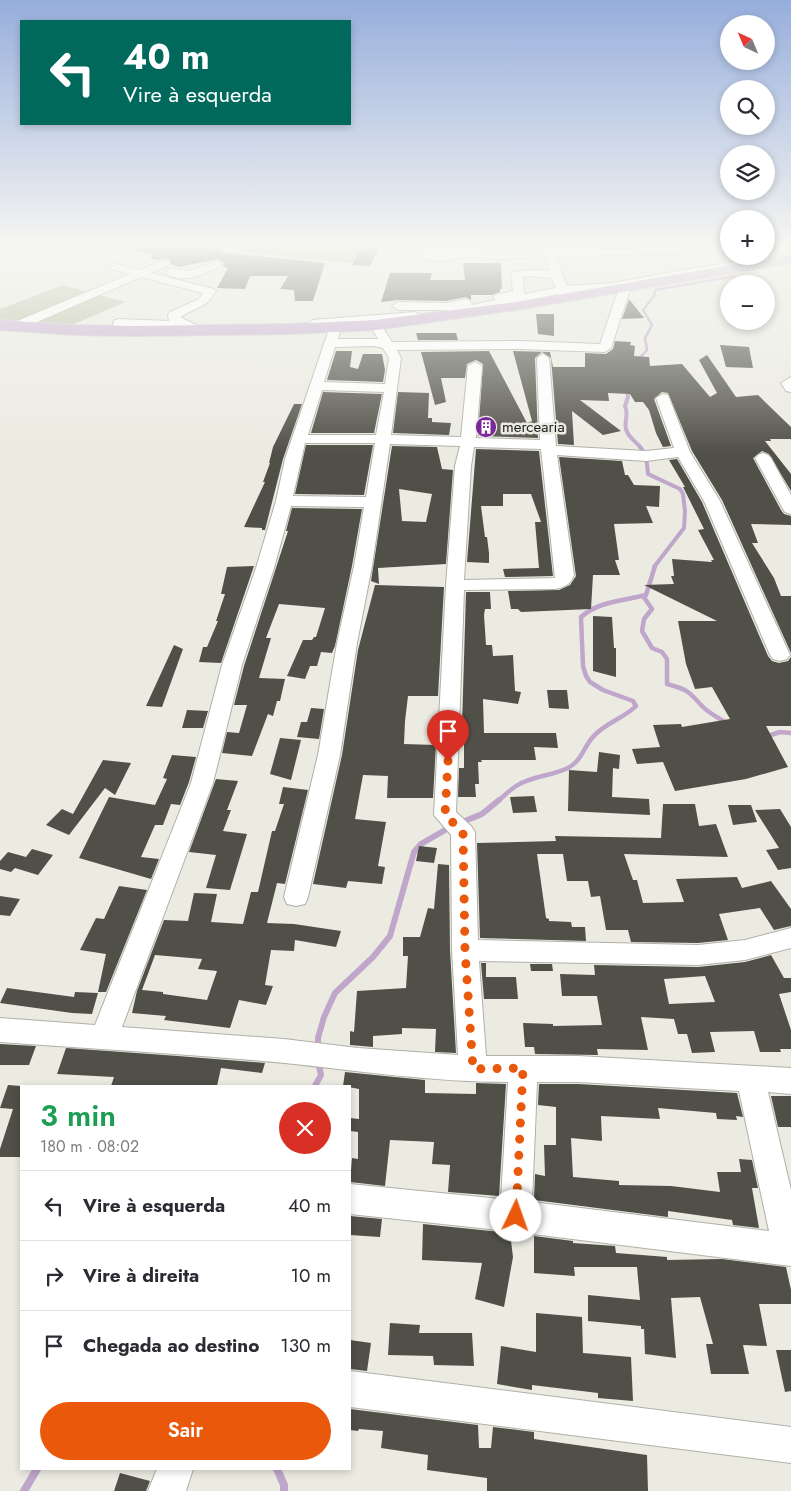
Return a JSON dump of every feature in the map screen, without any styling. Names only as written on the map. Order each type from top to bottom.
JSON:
[{"type":"main road","points":[[7,329],[333,335],[376,325],[458,315]]},
{"type":"street","points":[[7,329],[42,315]]},
{"type":"street","points":[[175,315],[175,320],[190,325]]},
{"type":"street","points":[[119,323],[278,325],[430,315]]},
{"type":"street","points":[[104,1038],[202,783],[232,665],[265,568],[299,440],[333,335],[389,346],[521,345],[605,348],[616,315]]},
{"type":"street","points":[[296,897],[329,755],[347,643],[363,566],[391,388],[395,358],[376,325]]},
{"type":"street","points":[[455,585],[555,584],[563,581],[565,575],[548,448],[543,358]]},
{"type":"street","points":[[473,1069],[465,950],[463,832],[445,815],[455,585],[463,466],[468,442],[475,366]]},
{"type":"street","points":[[791,381],[788,383],[791,388]]},
{"type":"street","points":[[318,386],[391,388]]},
{"type":"street","points":[[663,398],[683,452],[712,501],[780,655]]},
{"type":"street","points":[[299,440],[383,439],[468,442],[646,456],[683,452]]},
{"type":"street","points":[[763,458],[791,509]]},
{"type":"street","points":[[284,501],[372,502]]},
{"type":"street","points":[[465,950],[698,955],[745,950],[791,938]]},
{"type":"street","points":[[0,1030],[284,1051],[358,1060],[473,1069],[578,1069],[791,1081]]},
{"type":"street","points":[[516,1216],[523,1068]]},
{"type":"street","points":[[351,1200],[516,1216],[790,1250],[751,1079]]},
{"type":"street","points":[[351,1389],[791,1445]]},
{"type":"street","points":[[167,1491],[175,1470]]},
{"type":"green space","points":[[0,315],[96,315],[72,325],[39,323],[38,320],[0,320]]},
{"type":"building","points":[[536,315],[554,315],[554,336],[538,334]]},
{"type":"building","points":[[624,315],[641,315],[644,318],[622,319]]},
{"type":"building","points":[[416,333],[456,333],[458,340],[418,340]]},
{"type":"building","points":[[615,341],[631,342],[630,345],[635,346],[634,356],[649,357],[650,366],[682,364],[710,397],[717,393],[699,360],[707,355],[736,397],[758,395],[791,427],[791,439],[770,439],[771,441],[765,441],[791,474],[791,491],[769,454],[762,451],[753,458],[781,510],[784,514],[791,516],[791,525],[751,524],[758,543],[752,543],[774,578],[781,596],[791,596],[791,653],[722,500],[692,451],[668,393],[662,392],[654,399],[671,446],[663,447],[656,433],[649,410],[643,402],[635,402],[630,394],[608,393],[609,401],[580,400],[621,431],[603,435],[572,411],[574,445],[558,444],[551,358],[542,352],[535,358],[538,438],[478,436],[483,364],[476,360],[467,364],[465,378],[441,378],[446,402],[435,405],[421,352],[489,351],[527,423],[532,421],[513,351],[550,352],[553,367],[585,367],[585,353],[606,354],[613,349]]},
{"type":"building","points":[[720,345],[749,347],[753,368],[726,367]]},
{"type":"building","points":[[336,351],[352,351],[350,367],[358,369],[363,354],[382,354],[385,370],[383,382],[327,380]]},
{"type":"building","points":[[323,392],[382,394],[374,433],[311,433]]},
{"type":"building","points":[[398,392],[429,393],[428,418],[432,418],[432,422],[451,423],[449,435],[393,433]]},
{"type":"building","points":[[294,404],[302,404],[283,459],[265,530],[262,530],[262,528],[244,527],[265,482],[263,482],[270,463],[273,447]]},
{"type":"building","points":[[306,445],[373,445],[364,495],[295,494]]},
{"type":"building","points":[[392,446],[437,447],[442,469],[453,470],[446,564],[378,568],[379,584],[371,581]],"holes":[[[399,489],[432,494],[426,522],[402,521]]]},
{"type":"building","points":[[476,449],[539,451],[553,576],[505,577],[503,569],[539,568],[535,522],[541,522],[531,494],[503,494],[503,506],[481,506],[485,537],[487,537],[489,563],[467,562]]},
{"type":"building","points":[[559,457],[622,461],[625,475],[628,475],[634,485],[660,486],[659,507],[646,506],[653,523],[614,524],[619,560],[615,560],[620,575],[593,575],[591,609],[521,612],[518,609],[511,609],[508,591],[559,590],[570,585],[576,576]]},
{"type":"building","points":[[677,459],[702,502],[768,656],[772,661],[779,663],[788,661],[791,657],[791,726],[766,726],[788,767],[746,779],[675,791],[663,762],[637,764],[632,749],[660,747],[653,725],[681,724],[682,727],[730,719],[712,687],[695,689],[686,664],[678,621],[717,621],[644,585],[674,584],[671,576],[674,576],[672,559],[712,562],[711,560],[714,560],[698,530],[704,529],[683,487],[685,487],[669,460]]},
{"type":"building","points":[[292,508],[362,509],[335,646],[332,653],[321,652],[317,666],[310,666],[305,679],[287,676],[303,640],[312,640],[316,637],[325,608],[279,604],[266,638],[271,638],[259,678],[285,679],[280,701],[277,701],[273,716],[268,714],[252,756],[222,753],[227,732],[239,733],[247,705],[234,705],[244,666],[288,531],[286,531]]},
{"type":"building","points":[[254,566],[221,663],[199,662],[203,647],[207,647],[218,621],[216,621],[225,594],[221,594],[227,567]]},
{"type":"building","points":[[375,585],[444,587],[438,696],[408,696],[405,721],[404,744],[436,745],[433,798],[387,798],[388,776],[363,775],[355,819],[386,822],[378,866],[385,867],[382,884],[348,881],[346,888],[313,884],[342,755],[358,650]]},
{"type":"building","points":[[466,592],[490,592],[491,609],[485,609],[484,615],[486,645],[492,645],[493,656],[513,655],[515,691],[521,692],[518,704],[483,699],[484,733],[556,733],[558,748],[534,747],[536,760],[481,760],[482,762],[478,762],[479,784],[475,784],[476,797],[458,797],[459,768],[464,768],[462,725]]},
{"type":"building","points":[[593,616],[612,617],[614,648],[616,648],[616,677],[593,671]]},
{"type":"building","points":[[174,645],[183,649],[162,707],[146,706]]},
{"type":"building","points":[[547,690],[567,690],[569,709],[549,708]]},
{"type":"building","points":[[311,708],[324,709],[319,739],[297,737],[301,722],[307,722]]},
{"type":"building","points":[[187,710],[208,711],[203,728],[182,728]]},
{"type":"building","points":[[280,738],[301,740],[291,780],[270,774]]},
{"type":"building","points":[[599,752],[620,755],[619,769],[613,768],[612,797],[649,799],[650,815],[568,811],[569,770],[597,772]]},
{"type":"building","points":[[172,755],[196,757],[180,805],[171,804],[163,825],[155,825],[141,857],[159,859],[151,879],[79,858],[109,797],[155,805],[167,779],[163,778]]},
{"type":"building","points":[[103,760],[131,763],[115,795],[105,788],[69,835],[46,825],[62,809],[73,814]]},
{"type":"building","points":[[216,779],[238,781],[227,810],[231,810],[223,831],[247,834],[230,890],[206,888],[216,855],[189,852]]},
{"type":"building","points":[[283,787],[308,790],[285,884],[277,883],[267,923],[294,924],[341,931],[336,947],[295,940],[294,951],[271,950],[265,985],[273,986],[266,1005],[239,1000],[230,1028],[164,1020],[166,1016],[132,1013],[137,991],[164,920],[188,921],[194,893],[217,894],[211,922],[243,924],[251,892],[258,892],[272,831],[275,831],[284,804],[279,804]],"holes":[[[155,955],[202,959],[198,969],[217,971],[207,1000],[142,990]]]},
{"type":"building","points":[[534,796],[537,812],[513,813],[510,797]]},
{"type":"building","points":[[663,804],[695,804],[699,826],[716,824],[728,857],[624,854],[633,880],[637,880],[643,903],[684,902],[676,879],[737,877],[742,888],[771,881],[791,909],[791,926],[774,930],[760,908],[719,914],[728,940],[698,943],[631,942],[628,930],[606,930],[600,896],[591,897],[588,881],[567,881],[563,854],[537,854],[546,918],[549,921],[571,922],[572,927],[585,927],[586,941],[480,938],[477,843],[556,841],[555,836],[661,838]]},
{"type":"building","points":[[728,805],[751,805],[757,822],[733,825]]},
{"type":"building","points":[[780,809],[791,827],[791,868],[778,870],[766,850],[779,848],[755,810]]},
{"type":"building","points":[[419,846],[437,848],[434,863],[416,861]]},
{"type":"building","points":[[32,849],[53,855],[38,875],[15,868],[11,872],[0,869],[0,861],[8,852],[26,857]]},
{"type":"building","points":[[438,864],[449,865],[450,950],[456,1053],[435,1052],[436,1029],[402,1028],[402,1034],[373,1036],[373,1047],[350,1045],[350,1031],[354,1032],[357,991],[406,988],[408,956],[403,956],[403,937],[420,937],[428,908],[434,909]]},
{"type":"building","points":[[119,886],[147,890],[106,992],[98,992],[106,954],[80,950],[96,918],[104,919]]},
{"type":"building","points":[[0,896],[20,899],[10,916],[0,915]]},
{"type":"building","points":[[771,955],[784,978],[791,978],[791,992],[779,994],[791,1030],[791,1049],[780,1049],[781,1052],[760,1052],[754,1031],[710,1032],[715,1052],[692,1053],[687,1034],[678,1034],[674,1019],[641,1017],[648,1050],[597,1049],[598,1055],[535,1054],[534,1047],[525,1047],[523,1023],[553,1024],[553,1026],[602,1025],[597,996],[562,996],[560,974],[595,975],[594,965],[698,967],[745,962]],"holes":[[[705,976],[715,1002],[669,1004],[664,979]]]},
{"type":"building","points":[[481,963],[486,963],[486,977],[516,977],[518,999],[484,999]]},
{"type":"building","points":[[530,964],[552,964],[553,971],[531,971]]},
{"type":"building","points":[[7,988],[74,997],[75,992],[98,993],[92,1014],[72,1013],[0,1003]]},
{"type":"building","points":[[0,1044],[36,1046],[29,1065],[0,1065]]},
{"type":"building","points":[[66,1048],[265,1063],[262,1073],[221,1068],[217,1085],[111,1085],[114,1077],[57,1074]]},
{"type":"building","points":[[345,1072],[425,1080],[425,1093],[476,1094],[476,1083],[506,1084],[499,1196],[448,1192],[450,1165],[432,1164],[434,1142],[390,1140],[385,1186],[351,1182],[352,1158],[358,1159],[358,1132],[351,1131],[351,1118],[359,1119],[359,1089],[351,1088],[351,1085],[343,1085]]},
{"type":"building","points":[[539,1084],[578,1084],[737,1093],[743,1117],[736,1116],[737,1120],[717,1119],[716,1113],[658,1108],[660,1119],[601,1116],[602,1141],[571,1138],[573,1177],[619,1181],[619,1185],[671,1186],[720,1192],[717,1172],[741,1172],[739,1159],[752,1160],[758,1188],[752,1188],[759,1228],[733,1225],[732,1220],[668,1211],[668,1217],[534,1200],[535,1174],[545,1176],[544,1145],[556,1145],[556,1107],[538,1105]]},
{"type":"building","points":[[8,1085],[20,1086],[20,1157],[0,1157],[0,1149],[13,1109],[0,1108]]},
{"type":"building","points":[[771,1096],[791,1096],[791,1127],[778,1127]]},
{"type":"building","points":[[351,1216],[382,1219],[380,1237],[351,1235]]},
{"type":"building","points":[[423,1224],[510,1233],[513,1257],[504,1307],[475,1299],[482,1263],[422,1260]]},
{"type":"building","points":[[534,1236],[573,1241],[573,1243],[615,1246],[616,1253],[667,1257],[667,1260],[722,1259],[786,1267],[791,1290],[791,1304],[759,1304],[767,1346],[743,1345],[749,1374],[711,1374],[706,1344],[713,1344],[700,1297],[671,1298],[676,1358],[645,1354],[644,1329],[641,1329],[641,1326],[588,1321],[588,1295],[640,1300],[637,1267],[574,1267],[575,1276],[534,1273]]},
{"type":"building","points":[[536,1313],[582,1317],[583,1353],[631,1357],[633,1401],[598,1398],[598,1393],[532,1385],[532,1390],[497,1384],[501,1346],[536,1352]]},
{"type":"building","points":[[390,1323],[420,1325],[419,1333],[472,1333],[474,1366],[434,1365],[433,1356],[388,1355]]},
{"type":"building","points":[[351,1340],[371,1343],[367,1371],[351,1369]]},
{"type":"building","points":[[776,1350],[791,1350],[791,1391],[785,1392]]},
{"type":"building","points":[[351,1409],[478,1425],[479,1448],[491,1448],[493,1427],[534,1432],[534,1439],[647,1455],[648,1491],[487,1491],[487,1478],[427,1470],[428,1455],[381,1448],[383,1431],[359,1429],[358,1431],[351,1430]]},
{"type":"building","points":[[120,1473],[150,1481],[146,1491],[114,1491]]},
{"type":"waterway","points":[[637,361],[647,350],[645,338],[652,325],[646,315]]},
{"type":"waterway","points":[[627,389],[628,397],[625,406],[627,412],[626,429],[628,435],[643,451],[648,474],[680,489],[683,494],[684,528],[654,567]]},
{"type":"waterway","points":[[498,801],[522,783],[568,768],[579,758],[597,733],[636,706],[633,701],[603,690],[590,682],[586,676],[583,666],[581,617],[603,605],[646,595],[655,566]]},
{"type":"waterway","points":[[643,596],[652,609],[644,619],[642,631],[652,648],[662,652],[667,659],[667,684],[688,692],[705,709],[726,723]]},
{"type":"waterway","points":[[765,737],[780,732],[791,733]]},
{"type":"waterway","points":[[460,823],[482,814],[499,800]]},
{"type":"waterway","points":[[318,1050],[318,1038],[324,1017],[335,993],[373,957],[390,936],[414,852],[421,844],[452,826]]},
{"type":"waterway","points":[[316,1085],[321,1075],[318,1061]]},
{"type":"waterway","points":[[24,1491],[36,1470]]},
{"type":"waterway","points":[[277,1470],[284,1485],[284,1491]]},
{"type":"place","name":"mercearia","points":[[486,427]]},
{"type":"route","points":[[448,761],[445,815],[463,832],[465,950],[473,1069],[523,1068],[516,1216]]}]
